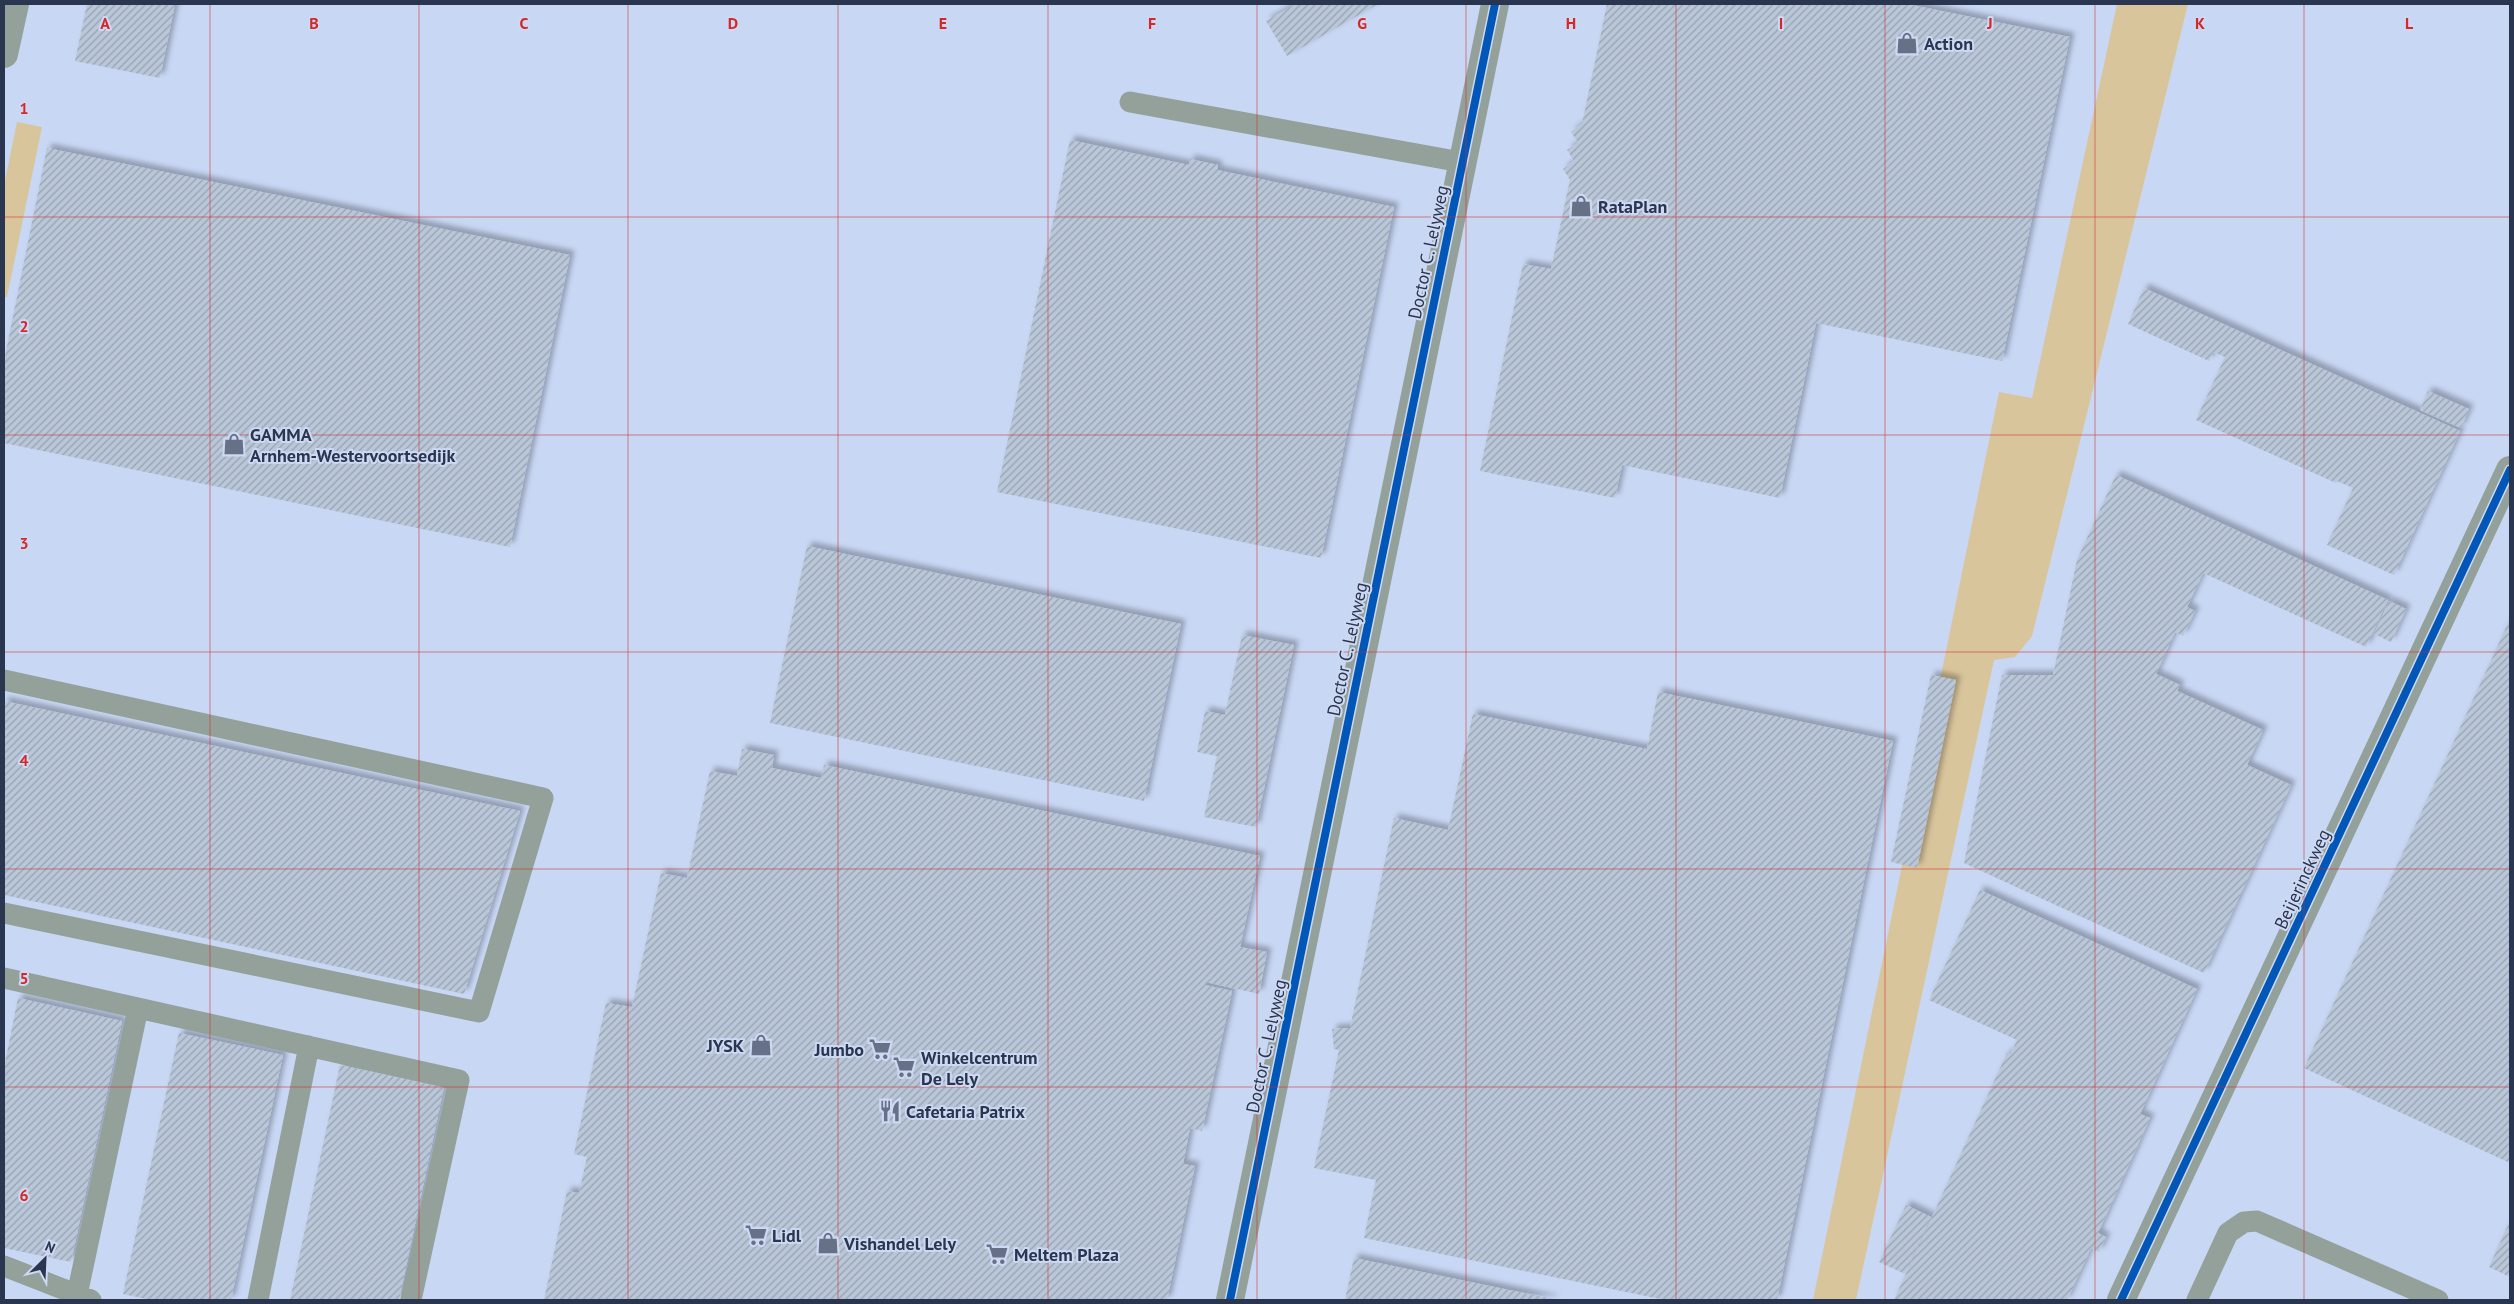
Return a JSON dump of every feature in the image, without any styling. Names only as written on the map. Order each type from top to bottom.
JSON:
[{"type":"street","points":[[4,54],[15,4]]},
{"type":"street","name":"Doctor C. Lelyweg","points":[[1230,1300],[1461,162],[1495,4]]},
{"type":"street","name":"Beijerinckweg","points":[[2121,1300],[2510,470]]},
{"type":"lane","points":[[1130,102],[1461,162]]},
{"type":"lane","points":[[4,680],[543,798],[479,1012],[4,913]]},
{"type":"lane","points":[[4,978],[459,1080],[411,1300]]},
{"type":"lane","points":[[4,1266],[84,1298],[138,1008]]},
{"type":"lane","points":[[258,1300],[308,1046]]},
{"type":"lane","points":[[2197,1300],[2228,1233],[2244,1222],[2257,1221],[2438,1300]]},
{"type":"shaded area","points":[[4,4],[2510,4],[2510,1300],[4,1300]]},
{"type":"shaded area","points":[[2117,4],[2188,4],[2032,636],[2015,657],[1994,660],[1856,1300],[1813,1300],[1999,392],[2032,398]]},
{"type":"shaded area","points":[[17,122],[42,127],[7,297],[4,297],[4,185]]},
{"type":"building","points":[[87,4],[175,4],[160,78],[75,61]]},
{"type":"building","points":[[1296,4],[1378,4],[1287,56],[1266,21]]},
{"type":"building","points":[[1607,4],[1907,4],[2070,37],[2002,361],[1816,323],[1780,498],[1622,465],[1615,498],[1480,471],[1523,264],[1551,269],[1570,180],[1563,169],[1574,161],[1567,150],[1578,143],[1571,132],[1582,124]]},
{"type":"building","points":[[1070,140],[1189,165],[1190,159],[1218,165],[1217,170],[1394,207],[1321,558],[997,492]]},
{"type":"building","points":[[47,148],[570,255],[510,547],[4,443],[4,361]]},
{"type":"building","points":[[2144,288],[2460,431],[2394,575],[2327,545],[2353,488],[2337,481],[2336,483],[2196,420],[2225,357],[2213,352],[2209,361],[2128,324]]},
{"type":"building","points":[[2428,391],[2469,409],[2461,428],[2420,410]]},
{"type":"building","points":[[2116,475],[2388,600],[2366,647],[2203,573],[2187,607],[2195,611],[2183,636],[2175,632],[2156,674],[2180,685],[2177,691],[2263,730],[2247,765],[2291,785],[2204,973],[1964,863],[2002,675],[2053,675],[2077,560]]},
{"type":"building","points":[[807,546],[1181,624],[1144,801],[770,723]]},
{"type":"building","points":[[2389,601],[2406,609],[2391,642],[2374,634]]},
{"type":"building","points":[[2510,619],[2510,1163],[2304,1068]]},
{"type":"building","points":[[1242,635],[1294,645],[1256,827],[1204,817],[1217,756],[1197,752],[1205,711],[1225,715]]},
{"type":"building","points":[[1931,675],[1956,680],[1917,868],[1891,862]]},
{"type":"building","points":[[1658,692],[1893,741],[1777,1300],[1665,1300],[1364,1238],[1376,1180],[1314,1168],[1339,1050],[1334,1049],[1332,1029],[1350,1028],[1394,818],[1448,830],[1473,714],[1647,749]]},
{"type":"building","points":[[4,701],[520,811],[464,994],[4,895]]},
{"type":"building","name":"Winkelcentrum De Lely","points":[[742,749],[774,755],[772,768],[821,778],[824,765],[1260,856],[1240,947],[1267,952],[1259,994],[1206,982],[1205,985],[1232,991],[1202,1131],[1190,1128],[1183,1164],[1195,1166],[1167,1300],[544,1300],[567,1191],[579,1193],[587,1157],[574,1154],[606,1003],[632,1007],[661,873],[687,878],[710,771],[737,776]]},
{"type":"building","points":[[1980,890],[2197,989],[2140,1114],[2150,1118],[2098,1233],[2106,1237],[2099,1252],[2091,1248],[2067,1300],[1894,1300],[2007,1053],[2010,1055],[2017,1040],[1929,1000]]},
{"type":"building","points":[[18,998],[122,1021],[71,1262],[4,1248],[4,1068]]},
{"type":"building","points":[[179,1033],[283,1055],[231,1300],[151,1300],[123,1294]]},
{"type":"building","points":[[340,1065],[444,1087],[399,1300],[290,1300]]},
{"type":"building","points":[[1906,1205],[1931,1217],[1905,1274],[1879,1262]]},
{"type":"building","points":[[2510,1221],[2510,1277],[2489,1267]]},
{"type":"building","points":[[1354,1258],[1553,1299],[1553,1300],[1345,1300]]},
{"type":"cycle path","points":[[1230,1300],[1495,4]]},
{"type":"cycle path","points":[[2121,1300],[2510,470]]},
{"type":"place","name":"Action","points":[[1907,43]]},
{"type":"place","name":"RataPlan","points":[[1581,206]]},
{"type":"place","name":"GAMMA Arnhem-Westervoortsedijk","points":[[234,444]]},
{"type":"place","name":"JYSK","points":[[761,1045]]},
{"type":"place","name":"Jumbo","points":[[880,1049]]},
{"type":"place","name":"Winkelcentrum De Lely","points":[[904,1067]]},
{"type":"place","name":"Cafetaria Patrix","points":[[890,1111]]},
{"type":"place","name":"Lidl","points":[[756,1235]]},
{"type":"place","name":"Vishandel Lely","points":[[828,1243]]},
{"type":"place","name":"Meltem Plaza","points":[[997,1254]]}]
